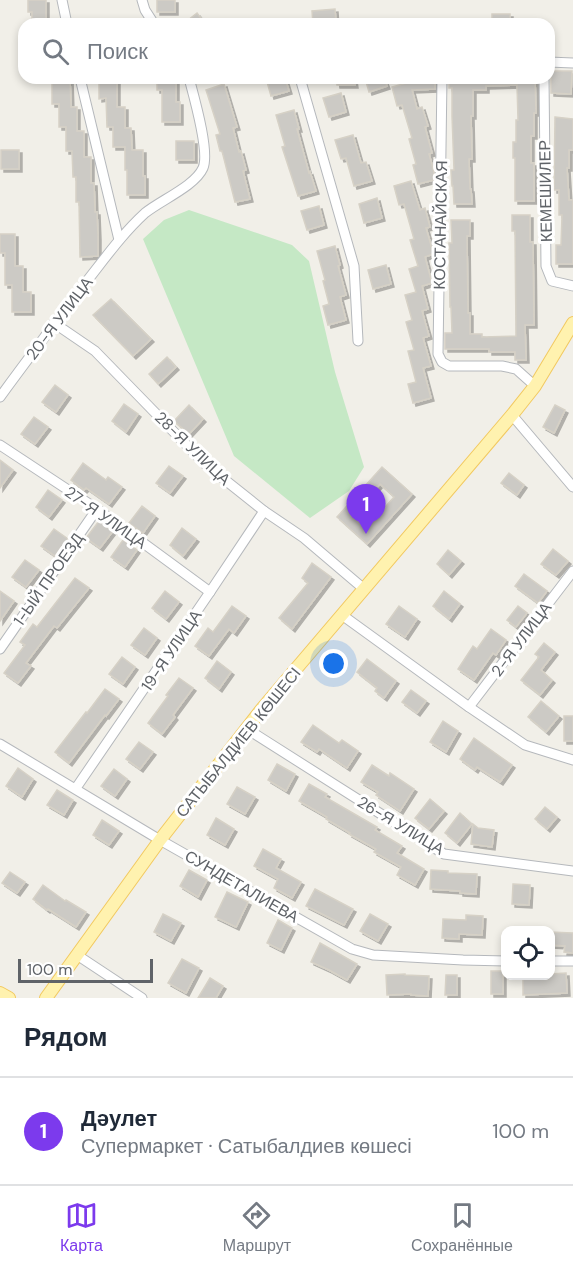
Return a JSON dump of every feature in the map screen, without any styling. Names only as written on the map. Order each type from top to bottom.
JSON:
[{"type":"main road","name":"САТЫБАЛДИЕВ КӨШЕСІ","points":[[46,998],[160,840],[247,729],[535,386],[573,323]]},
{"type":"main road","points":[[0,993],[9,998]]},
{"type":"street","points":[[62,0],[66,18]]},
{"type":"street","points":[[142,0],[150,18]]},
{"type":"street","points":[[555,62],[573,63]]},
{"type":"street","points":[[81,84],[119,240]]},
{"type":"street","name":"20-Я УЛИЦА","points":[[0,397],[54,323],[129,228],[148,211],[193,180],[203,167],[202,129],[191,84]]},
{"type":"street","points":[[302,84],[354,266],[358,341]]},
{"type":"street","name":"КОСТАНАЙСКАЯ","points":[[442,84],[438,354],[442,362],[449,366],[502,366],[516,369],[535,386]]},
{"type":"street","name":"КЕМЕШИЛЕР","points":[[544,84],[546,266],[552,281],[573,286]]},
{"type":"street","name":"28-Я УЛИЦА","points":[[54,323],[95,351],[205,464],[264,511],[304,538],[364,589]]},
{"type":"street","points":[[512,415],[573,487]]},
{"type":"street","name":"27-Я УЛИЦА","points":[[0,445],[97,509],[210,592]]},
{"type":"street","points":[[564,478],[573,470]]},
{"type":"street","name":"1-ЫЙ ПРОЕЗД","points":[[0,650],[97,509]]},
{"type":"street","name":"19-Я УЛИЦА","points":[[76,788],[264,511]]},
{"type":"street","name":"2-Я УЛИЦА","points":[[469,707],[573,571]]},
{"type":"street","points":[[342,615],[525,745],[573,760]]},
{"type":"street","name":"26-Я УЛИЦА","points":[[247,729],[444,854],[573,871]]},
{"type":"street","name":"СУНДЕТАЛИЕВА","points":[[0,744],[160,840],[352,949],[373,954],[501,961]]},
{"type":"street","points":[[77,955],[142,998]]},
{"type":"street","points":[[555,961],[573,961]]},
{"type":"green space","points":[[189,210],[292,245],[309,261],[335,372],[364,467],[349,491],[310,518],[234,456],[143,239],[164,220]]},
{"type":"building","points":[[28,0],[46,0],[46,18],[32,18],[32,12],[28,12]]},
{"type":"building","points":[[157,0],[175,0],[175,12],[157,12]]},
{"type":"building","points":[[335,9],[336,18],[313,18],[312,11]]},
{"type":"building","points":[[197,13],[201,18],[191,18]]},
{"type":"building","points":[[492,14],[510,14],[510,18],[492,18]]},
{"type":"building","points":[[555,71],[572,71],[571,94],[551,93],[551,84],[555,84]]},
{"type":"building","points":[[52,84],[70,84],[71,107],[77,107],[77,131],[84,131],[84,157],[91,157],[91,183],[94,183],[95,212],[97,212],[98,256],[80,257],[79,202],[76,202],[76,177],[73,177],[72,151],[66,151],[66,127],[59,127],[59,104],[52,104]]},
{"type":"building","points":[[99,84],[117,84],[117,107],[125,107],[125,128],[131,128],[132,150],[143,150],[145,195],[127,195],[125,147],[113,147],[113,127],[107,127],[106,98],[99,99]]},
{"type":"building","points":[[157,84],[176,84],[176,102],[180,102],[180,122],[162,122],[162,90],[157,90]]},
{"type":"building","points":[[224,84],[237,127],[233,128],[246,170],[243,171],[250,199],[235,202],[216,135],[220,134],[206,90]]},
{"type":"building","points":[[268,84],[287,84],[289,91],[271,96]]},
{"type":"building","points":[[367,84],[386,84],[387,86],[369,92]]},
{"type":"building","points":[[403,84],[435,84],[435,89],[412,90],[417,109],[422,107],[428,126],[425,127],[432,153],[429,154],[434,180],[418,184],[413,165],[416,164],[409,139],[412,138],[402,105],[397,106],[392,87]]},
{"type":"building","points":[[449,84],[535,84],[536,113],[534,113],[534,136],[531,136],[534,201],[515,201],[513,142],[516,142],[516,120],[518,120],[517,85],[486,86],[486,90],[473,90],[472,159],[469,159],[472,204],[454,204],[451,170],[454,170],[452,88],[449,88]]},
{"type":"building","points":[[341,93],[346,112],[329,117],[323,98]]},
{"type":"building","points":[[294,110],[299,129],[297,129],[316,191],[298,196],[282,147],[285,146],[276,115]]},
{"type":"building","points":[[555,117],[573,119],[573,150],[569,150],[569,168],[567,168],[569,200],[573,200],[573,264],[556,264],[556,245],[561,245],[562,215],[559,215],[559,190],[554,190]]},
{"type":"building","points":[[353,135],[361,163],[366,162],[372,181],[354,186],[346,158],[341,159],[335,140]]},
{"type":"building","points":[[176,141],[194,141],[194,160],[176,160]]},
{"type":"building","points":[[1,150],[19,150],[19,169],[1,169]]},
{"type":"building","points":[[411,181],[420,210],[425,208],[430,227],[426,228],[433,252],[425,257],[432,283],[422,286],[428,309],[422,311],[429,336],[423,338],[431,366],[423,368],[431,398],[413,403],[408,384],[416,382],[408,351],[414,350],[406,322],[412,320],[405,295],[416,292],[409,269],[418,266],[410,240],[414,239],[404,204],[399,205],[394,186]]},
{"type":"building","points":[[377,198],[382,218],[364,223],[359,204]]},
{"type":"building","points":[[319,206],[324,225],[307,230],[301,211]]},
{"type":"building","points":[[512,215],[530,215],[530,242],[533,242],[534,325],[525,325],[526,360],[515,360],[515,352],[489,352],[489,349],[445,349],[445,333],[452,333],[449,243],[452,243],[451,220],[470,220],[470,236],[467,236],[470,334],[482,334],[482,337],[516,336],[515,231],[512,231]]},
{"type":"building","points":[[0,234],[15,234],[15,266],[23,266],[23,292],[31,292],[31,312],[12,312],[12,285],[5,285],[5,253],[0,253]]},
{"type":"building","points":[[335,246],[346,295],[340,297],[346,320],[328,325],[323,306],[329,304],[317,251]]},
{"type":"building","points":[[386,265],[391,284],[373,289],[368,270]]},
{"type":"building","points":[[111,299],[151,339],[133,356],[93,315]]},
{"type":"building","points":[[167,357],[176,367],[158,384],[149,374]]},
{"type":"building","points":[[55,385],[68,395],[56,412],[42,402]]},
{"type":"building","points":[[124,404],[138,414],[126,432],[112,421]]},
{"type":"building","points":[[189,405],[203,419],[189,434],[174,421]]},
{"type":"building","points":[[555,405],[565,410],[554,433],[543,427]]},
{"type":"building","points":[[34,417],[48,427],[35,444],[21,434]]},
{"type":"building","points":[[0,460],[13,470],[0,488]]},
{"type":"building","points":[[83,463],[106,480],[108,477],[122,487],[109,504],[71,480]]},
{"type":"building","points":[[169,466],[183,476],[170,493],[156,483]]},
{"type":"building","points":[[382,467],[412,494],[367,544],[337,517]],"holes":[[[380,484],[394,497],[366,529],[351,516]]]},
{"type":"building","points":[[509,473],[524,485],[517,495],[501,483]]},
{"type":"building","points":[[48,490],[62,500],[49,517],[36,507]]},
{"type":"building","points":[[142,506],[155,516],[143,533],[129,523]]},
{"type":"building","points":[[99,521],[113,531],[100,548],[86,538]]},
{"type":"building","points":[[182,528],[196,539],[183,556],[170,545]]},
{"type":"building","points":[[54,529],[68,539],[55,556],[41,546]]},
{"type":"building","points":[[123,540],[137,550],[125,567],[111,557]]},
{"type":"building","points":[[553,549],[568,561],[556,575],[541,564]]},
{"type":"building","points":[[448,550],[461,561],[449,575],[437,564]]},
{"type":"building","points":[[25,560],[39,570],[26,587],[12,577]]},
{"type":"building","points":[[312,563],[331,577],[292,629],[279,618],[308,583],[302,578]]},
{"type":"building","points":[[524,574],[547,591],[538,603],[515,586]]},
{"type":"building","points":[[75,578],[89,588],[57,628],[54,626],[26,663],[31,666],[18,683],[4,673],[25,645],[20,642],[33,624],[37,627]]},
{"type":"building","points":[[0,591],[14,601],[0,621]]},
{"type":"building","points":[[165,591],[179,602],[166,619],[152,608]]},
{"type":"building","points":[[444,591],[460,604],[449,619],[433,606]]},
{"type":"building","points":[[232,606],[246,616],[234,633],[229,629],[209,656],[195,646],[208,628],[213,632]]},
{"type":"building","points":[[399,606],[417,619],[405,637],[386,624]]},
{"type":"building","points":[[518,606],[527,613],[516,627],[507,620]]},
{"type":"building","points":[[144,628],[157,638],[145,655],[131,645]]},
{"type":"building","points":[[491,629],[506,640],[496,655],[493,653],[474,680],[458,669],[473,646],[477,649]]},
{"type":"building","points":[[544,643],[555,652],[541,670],[552,680],[540,695],[521,680],[539,657],[535,654]]},
{"type":"building","points":[[122,657],[135,667],[123,684],[109,674]]},
{"type":"building","points":[[367,659],[396,681],[384,698],[375,691],[377,688],[357,672]]},
{"type":"building","points":[[217,661],[231,672],[219,689],[205,678]]},
{"type":"building","points":[[179,678],[193,688],[162,734],[148,723]]},
{"type":"building","points":[[105,689],[119,699],[69,763],[55,752]]},
{"type":"building","points":[[411,690],[426,701],[417,713],[402,702]]},
{"type":"building","points":[[541,701],[559,716],[546,732],[528,717]]},
{"type":"building","points":[[564,716],[573,716],[573,741],[564,741]]},
{"type":"building","points":[[443,721],[458,731],[446,752],[430,742]]},
{"type":"building","points":[[313,725],[339,743],[342,740],[358,751],[347,768],[319,749],[317,752],[301,742]]},
{"type":"building","points":[[474,738],[512,765],[500,782],[477,767],[475,770],[460,759]]},
{"type":"building","points":[[139,742],[153,752],[140,769],[126,759]]},
{"type":"building","points":[[277,764],[295,774],[286,791],[268,780]]},
{"type":"building","points":[[372,765],[389,776],[390,773],[414,789],[400,811],[376,795],[378,792],[361,782]]},
{"type":"building","points":[[18,768],[33,779],[22,797],[6,786]]},
{"type":"building","points":[[114,769],[127,779],[115,796],[101,786]]},
{"type":"building","points":[[309,784],[327,794],[325,797],[377,827],[375,830],[402,846],[397,853],[424,869],[415,885],[397,875],[401,867],[374,852],[376,849],[299,801]]},
{"type":"building","points":[[237,787],[255,797],[245,814],[227,804]]},
{"type":"building","points":[[57,790],[73,800],[64,815],[47,805]]},
{"type":"building","points":[[430,799],[444,811],[429,829],[415,818]]},
{"type":"building","points":[[545,807],[557,817],[547,829],[535,819]]},
{"type":"building","points":[[460,813],[472,824],[457,843],[445,833]]},
{"type":"building","points":[[216,818],[234,829],[225,845],[207,835]]},
{"type":"building","points":[[102,820],[119,831],[109,845],[93,835]]},
{"type":"building","points":[[473,824],[478,828],[494,830],[492,847],[471,844]]},
{"type":"building","points":[[263,849],[281,859],[276,868],[301,882],[292,898],[274,888],[278,879],[254,866]]},
{"type":"building","points":[[189,870],[207,880],[198,897],[180,886]]},
{"type":"building","points":[[431,870],[477,874],[476,894],[430,889]]},
{"type":"building","points":[[10,872],[25,882],[17,893],[2,883]]},
{"type":"building","points":[[513,884],[530,885],[529,905],[512,904]]},
{"type":"building","points":[[43,885],[65,901],[86,912],[76,927],[33,899]]},
{"type":"building","points":[[315,889],[353,909],[344,925],[306,906]]},
{"type":"building","points":[[227,892],[248,902],[236,927],[215,917]]},
{"type":"building","points":[[163,914],[181,923],[171,941],[154,932]]},
{"type":"building","points":[[370,914],[388,924],[378,941],[360,931]]},
{"type":"building","points":[[466,915],[483,916],[482,935],[459,934],[459,939],[442,938],[443,919],[466,920]]},
{"type":"building","points":[[278,920],[292,928],[281,950],[267,943]]},
{"type":"building","points":[[555,932],[573,933],[573,953],[564,952],[565,946],[555,945]]},
{"type":"building","points":[[320,943],[357,964],[347,980],[311,962]]},
{"type":"building","points":[[182,959],[199,968],[186,993],[168,983]]},
{"type":"building","points":[[491,971],[501,971],[503,994],[491,994]]},
{"type":"building","points":[[566,973],[567,993],[523,995],[523,980],[555,980],[555,974]]},
{"type":"building","points":[[386,975],[429,976],[428,996],[387,995]]},
{"type":"building","points":[[446,975],[457,975],[457,995],[445,995]]},
{"type":"building","points":[[210,978],[223,986],[216,998],[198,998]]},
{"type":"place","name":"Дәулет","points":[[366,534]]}]
